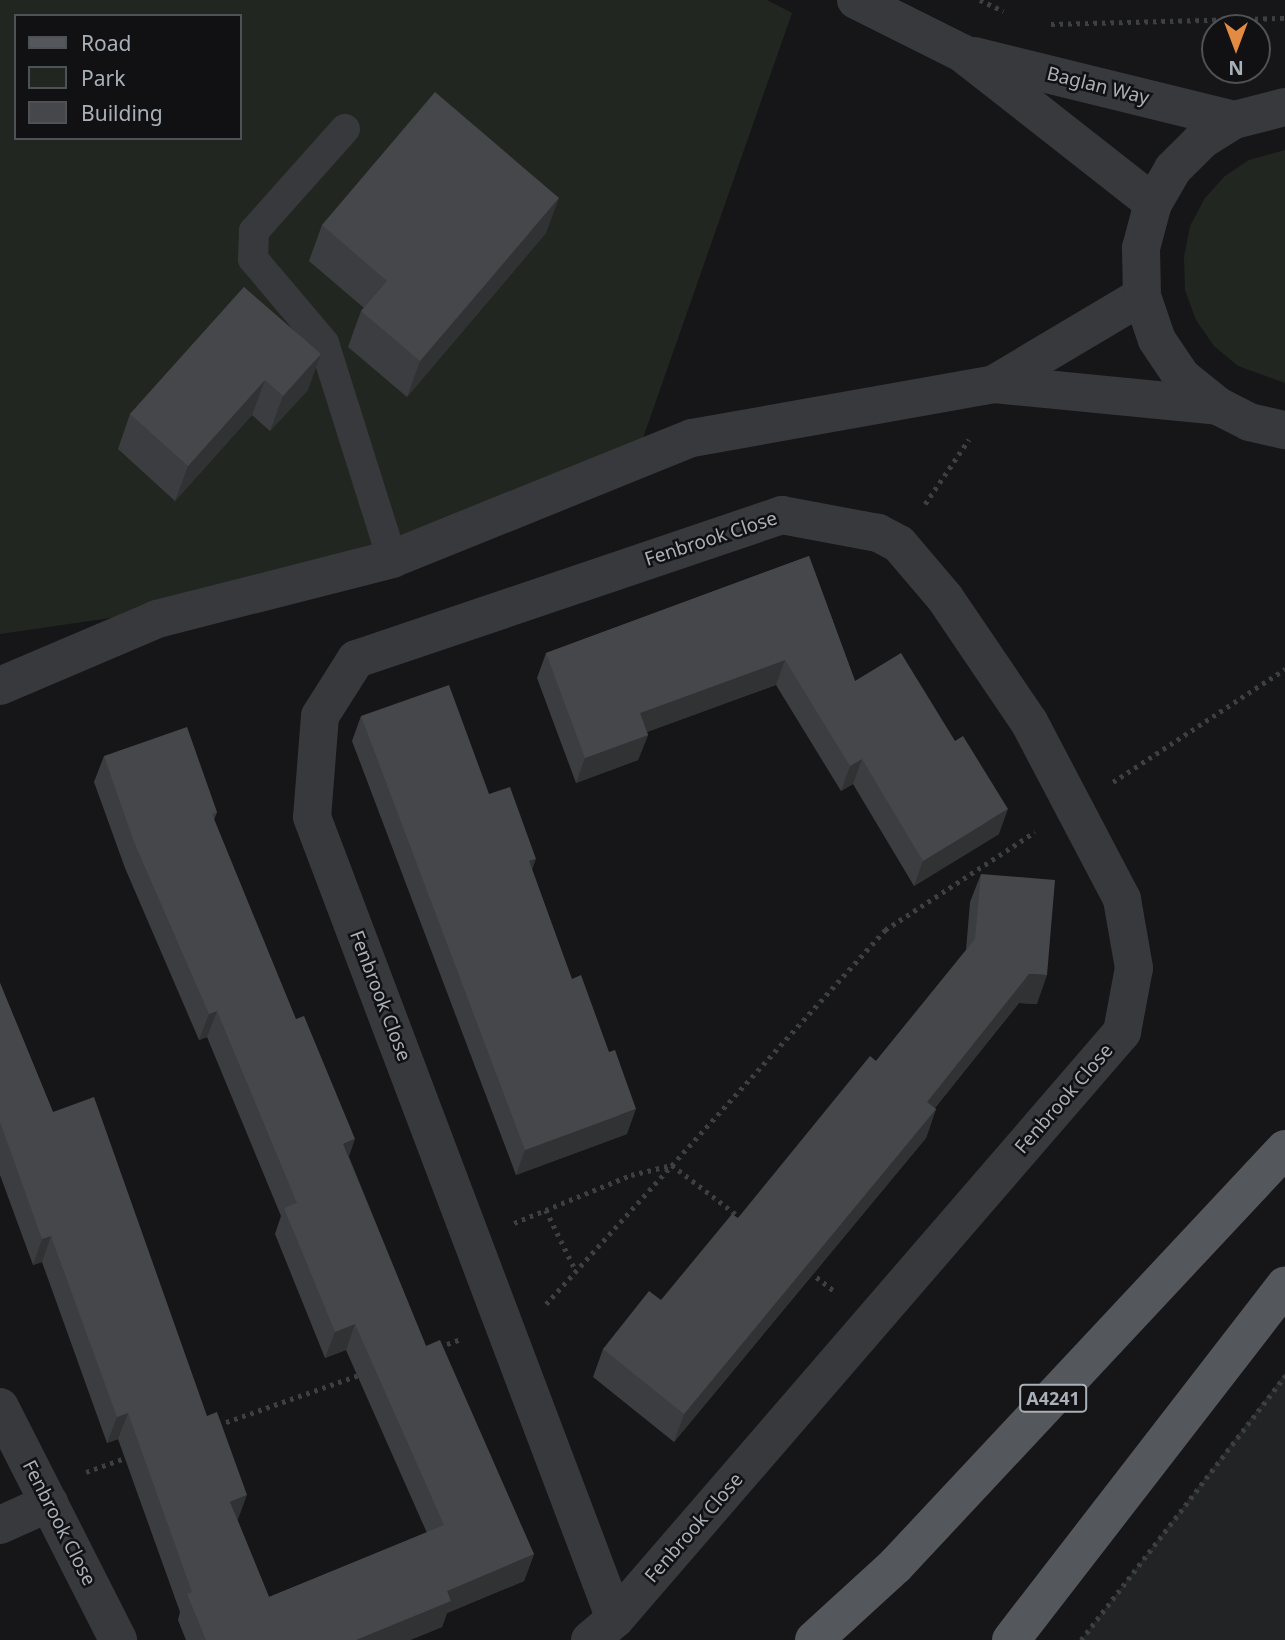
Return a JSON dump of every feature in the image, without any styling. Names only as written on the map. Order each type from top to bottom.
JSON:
[{"type":"main road","name":"A4241","points":[[814,1640],[895,1566],[1285,1149]]},
{"type":"main road","points":[[1010,1640],[1285,1286]]},
{"type":"street","name":"Baglan Way","points":[[856,0],[962,53],[1153,203]]},
{"type":"street","name":"Baglan Way","points":[[962,53],[1234,120]]},
{"type":"street","points":[[1285,107],[1234,120],[1201,141],[1173,169],[1153,203],[1141,248],[1142,296],[1163,349],[1182,377],[1218,407],[1249,422],[1285,430]]},
{"type":"street","points":[[1002,385],[1142,296]]},
{"type":"street","points":[[0,686],[157,619],[392,559],[692,438],[1002,385],[1218,407]]},
{"type":"street","name":"Fenbrook Close","points":[[782,514],[878,533],[899,544],[945,598],[1029,722],[1122,899],[1134,968],[1122,1031],[603,1630],[509,1339],[312,817],[320,716],[355,659],[782,514]]},
{"type":"street","name":"Fenbrook Close","points":[[0,1407],[118,1640]]},
{"type":"street","points":[[0,1525],[45,1495]]},
{"type":"lane","points":[[345,129],[254,232],[253,259],[324,343],[392,559]]},
{"type":"path","points":[[980,0],[1011,15]]},
{"type":"path","points":[[1044,24],[1285,18]]},
{"type":"path","points":[[899,544],[1002,385]]},
{"type":"path","points":[[509,1339],[576,1271],[885,930],[1285,669]]},
{"type":"path","points":[[472,1240],[631,1175],[672,1165]]},
{"type":"path","points":[[672,1165],[746,1222]]},
{"type":"path","points":[[546,1210],[576,1271]]},
{"type":"path","points":[[799,1263],[873,1321]]},
{"type":"path","points":[[430,1350],[468,1336]]},
{"type":"path","points":[[209,1428],[365,1373]]},
{"type":"path","points":[[1081,1640],[1285,1376]]},
{"type":"path","points":[[45,1495],[145,1451]]},
{"type":"shaded area","points":[[1285,1373],[1285,1640],[1081,1640]]},
{"type":"green space","points":[[0,0],[767,0],[792,13],[643,438],[400,548],[165,610],[0,634]]},
{"type":"green space","points":[[1285,150],[1285,383],[1238,366],[1214,346],[1196,320],[1185,290],[1184,257],[1190,226],[1205,198],[1225,176],[1249,160]]},
{"type":"building","points":[[435,92],[559,198],[420,361],[361,311],[387,281],[322,225]]},
{"type":"building","points":[[244,287],[321,354],[283,396],[265,380],[188,466],[130,414]]},
{"type":"building","points":[[809,556],[855,681],[901,653],[955,741],[963,736],[1008,809],[923,861],[862,759],[850,766],[785,660],[640,713],[648,735],[585,758],[546,653]]},
{"type":"building","points":[[449,685],[489,794],[510,787],[536,859],[529,861],[572,979],[581,975],[609,1052],[615,1050],[636,1109],[525,1150],[361,716]]},
{"type":"building","points":[[187,727],[217,812],[212,814],[296,1019],[304,1016],[355,1139],[343,1144],[426,1346],[440,1340],[534,1554],[447,1591],[451,1601],[356,1640],[206,1640],[187,1594],[192,1592],[128,1413],[117,1417],[51,1236],[42,1239],[0,1122],[0,983],[53,1112],[94,1097],[207,1416],[217,1412],[247,1495],[230,1502],[269,1597],[444,1525],[355,1324],[335,1332],[284,1208],[297,1203],[217,1011],[209,1014],[134,842],[104,756]]},
{"type":"building","points":[[981,874],[1055,880],[1047,975],[1029,974],[927,1102],[936,1109],[684,1414],[603,1349],[649,1291],[661,1300],[732,1214],[738,1218],[870,1056],[876,1061],[975,939]]}]
